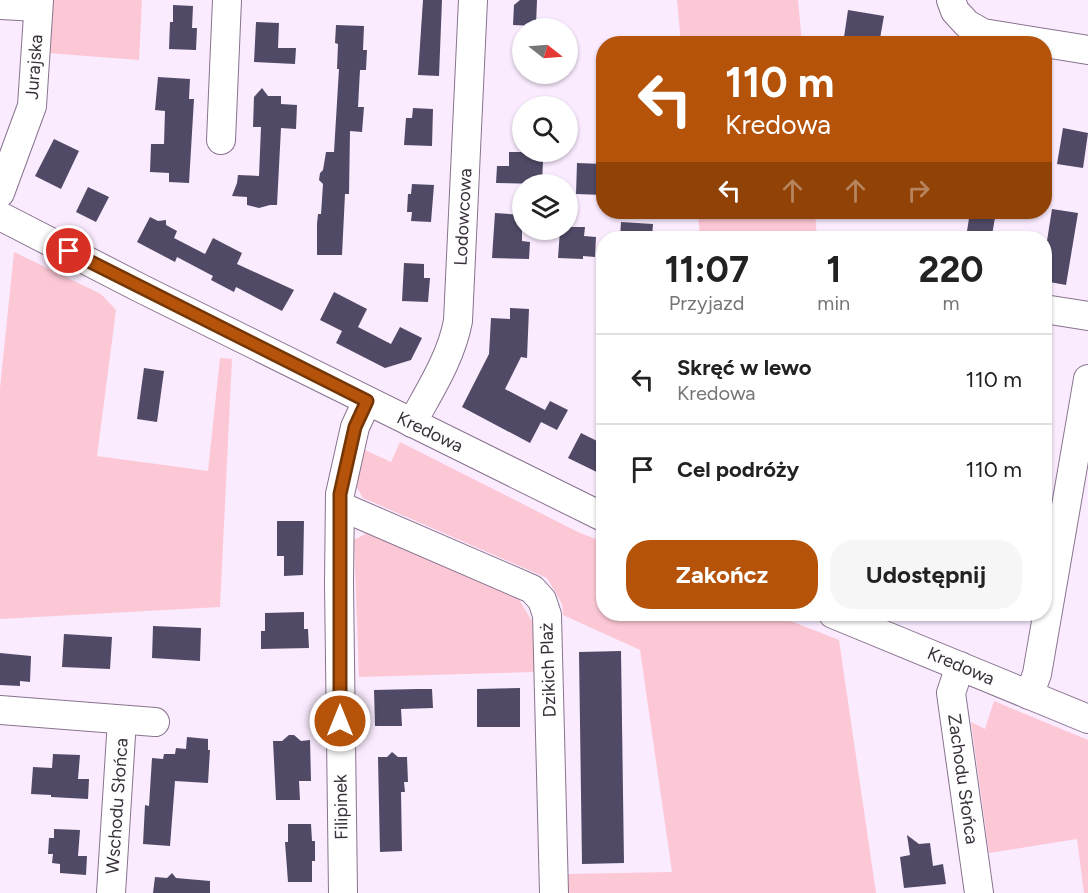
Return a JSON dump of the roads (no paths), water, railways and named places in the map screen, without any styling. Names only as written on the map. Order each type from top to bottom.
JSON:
[{"type":"street","points":[[221,140],[227,0]]},
{"type":"street","name":"Lodowcowa","points":[[412,423],[448,357],[458,321],[473,0]]},
{"type":"street","points":[[951,0],[955,11],[967,24],[982,33],[1001,36]]},
{"type":"street","name":"Jurajska","points":[[0,5],[38,4],[32,106],[0,193]]},
{"type":"street","points":[[1052,44],[1088,50]]},
{"type":"street","name":"Kredowa","points":[[2,225],[596,514]]},
{"type":"street","points":[[1052,310],[1088,316]]},
{"type":"street","points":[[1052,538],[1078,502],[1088,379]]},
{"type":"street","name":"Filipinek","points":[[343,893],[340,494],[355,427],[367,401]]},
{"type":"street","name":"Dzikich Plaż","points":[[340,506],[532,589],[542,600],[547,615],[554,893]]},
{"type":"street","name":"Kredowa","points":[[850,621],[1088,719]]},
{"type":"street","points":[[1029,695],[1037,674],[1043,621]]},
{"type":"street","name":"Zachodu Słońca","points":[[960,666],[951,693],[979,893]]},
{"type":"street","name":"Wschodu Słońca","points":[[0,711],[155,722]]},
{"type":"street","name":"Wschodu Słońca","points":[[111,893],[122,720]]}]
